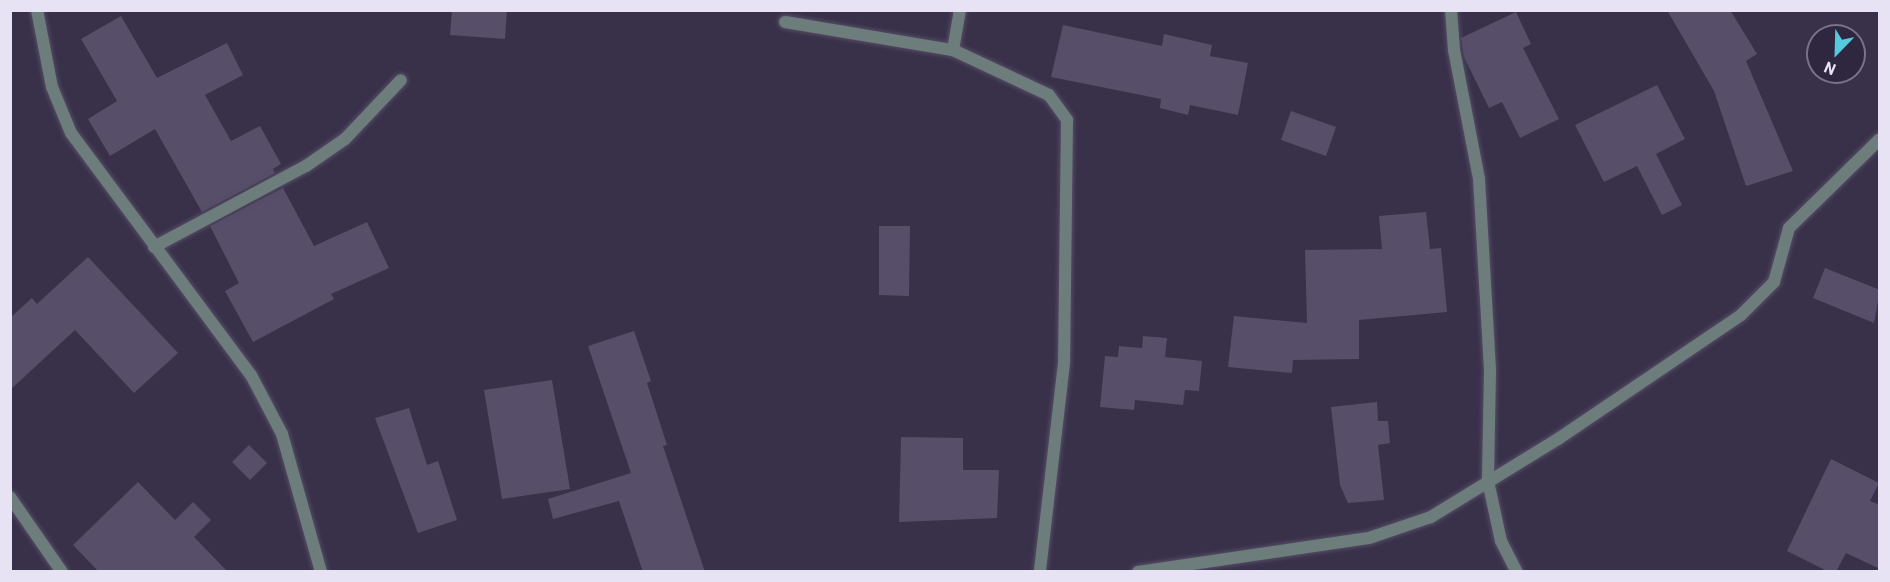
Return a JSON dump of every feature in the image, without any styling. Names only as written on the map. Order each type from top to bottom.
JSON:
[{"type":"street","points":[[37,10],[52,87],[71,133],[251,375],[282,434],[321,572]]},
{"type":"street","points":[[953,50],[960,10]]},
{"type":"street","points":[[1451,10],[1454,50],[1479,179],[1490,372],[1488,481],[1501,541],[1517,572]]},
{"type":"street","points":[[785,22],[953,50],[1049,95],[1067,120],[1064,363],[1040,572]]},
{"type":"street","points":[[154,247],[306,166],[345,139],[401,80]]},
{"type":"street","points":[[1138,572],[1369,538],[1431,517],[1558,439],[1741,315],[1774,282],[1790,228],[1880,139]]},
{"type":"street","points":[[10,497],[62,572]]},
{"type":"building","points":[[452,10],[507,10],[505,39],[450,35]]},
{"type":"building","points":[[1667,10],[1730,10],[1757,54],[1746,61],[1793,171],[1746,186],[1714,91]]},
{"type":"building","points":[[1516,12],[1531,44],[1523,48],[1559,119],[1520,138],[1502,102],[1489,108],[1464,57],[1461,38]]},
{"type":"building","points":[[121,16],[157,78],[227,43],[243,75],[205,95],[231,141],[260,126],[281,164],[273,169],[275,173],[202,212],[155,129],[110,156],[88,119],[117,101],[81,39]]},
{"type":"building","points":[[1063,25],[1162,46],[1164,34],[1212,45],[1210,56],[1248,63],[1238,115],[1190,105],[1188,115],[1160,108],[1161,99],[1051,77]]},
{"type":"building","points":[[1657,85],[1685,139],[1656,154],[1682,205],[1662,215],[1637,166],[1604,182],[1575,125]]},
{"type":"building","points":[[1291,111],[1336,127],[1326,156],[1281,140]]},
{"type":"building","points":[[283,188],[314,246],[367,222],[389,268],[331,294],[334,299],[253,342],[225,291],[239,283],[210,226]]},
{"type":"building","points":[[1426,212],[1430,249],[1441,248],[1447,312],[1359,320],[1359,359],[1293,360],[1292,373],[1228,367],[1234,316],[1307,323],[1305,250],[1382,249],[1379,216]]},
{"type":"building","points":[[879,226],[910,226],[909,296],[879,295]]},
{"type":"building","points":[[88,257],[178,353],[134,393],[75,330],[10,390],[10,318],[32,298],[37,304]]},
{"type":"building","points":[[1825,268],[1880,290],[1874,323],[1813,298]]},
{"type":"building","points":[[634,331],[651,381],[647,383],[667,445],[663,446],[705,572],[643,572],[619,501],[553,519],[548,499],[631,473],[588,346]]},
{"type":"building","points":[[1143,336],[1167,338],[1165,357],[1202,361],[1199,391],[1185,390],[1183,405],[1135,400],[1134,410],[1100,407],[1105,356],[1118,357],[1119,346],[1142,348]]},
{"type":"building","points":[[552,380],[570,489],[502,499],[484,390]]},
{"type":"building","points":[[1377,402],[1378,421],[1388,421],[1390,443],[1378,445],[1384,500],[1348,503],[1340,485],[1331,407]]},
{"type":"building","points":[[409,408],[427,465],[438,461],[457,520],[418,533],[375,418]]},
{"type":"building","points":[[901,437],[963,438],[963,470],[999,470],[997,518],[899,522]]},
{"type":"building","points":[[249,445],[267,463],[250,480],[232,462]]},
{"type":"building","points":[[1831,459],[1879,483],[1870,501],[1880,505],[1880,569],[1846,553],[1836,572],[1829,572],[1787,551]]},
{"type":"building","points":[[138,482],[175,520],[193,502],[211,520],[194,537],[228,572],[99,572],[73,545]]}]
